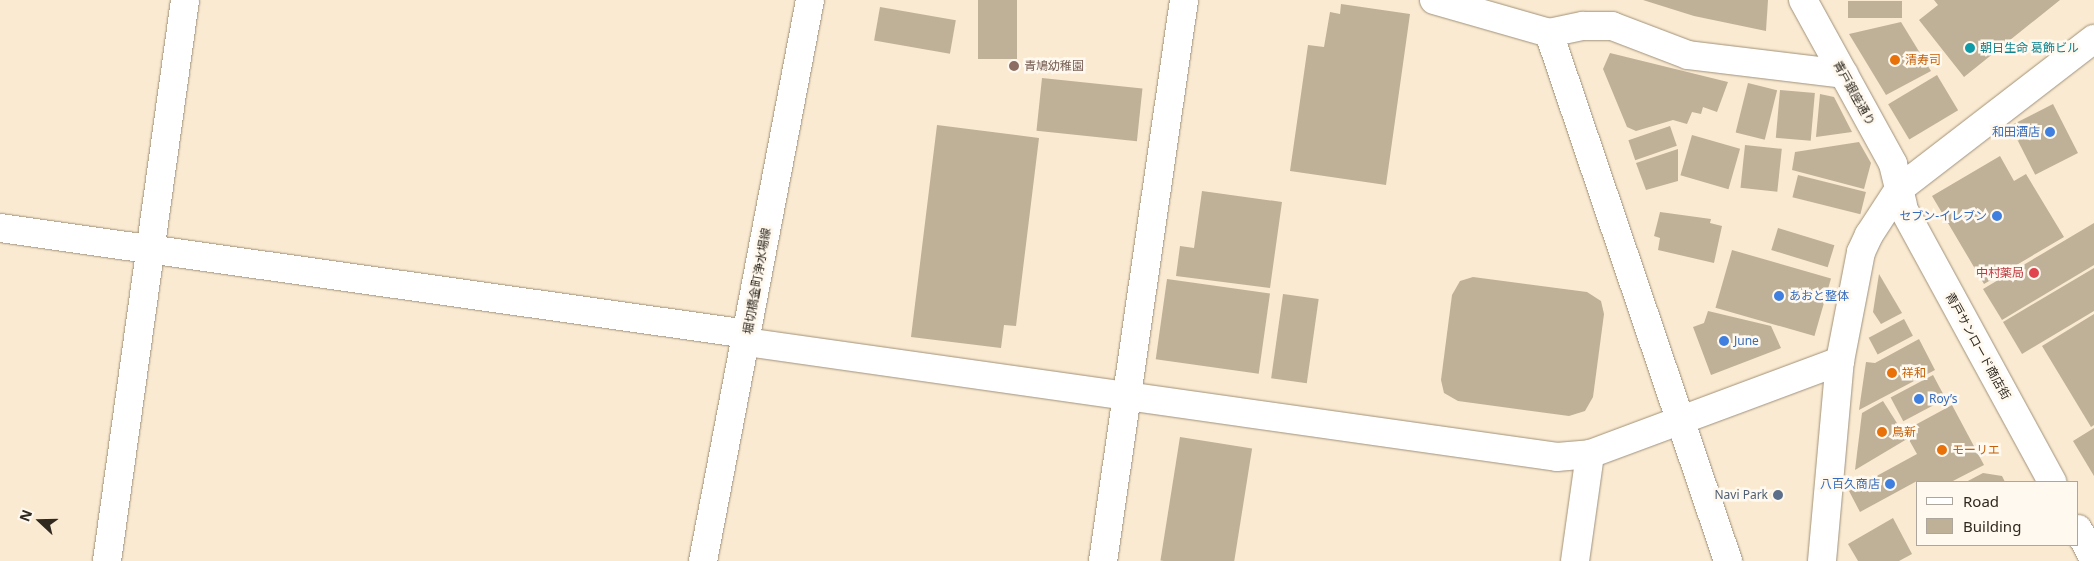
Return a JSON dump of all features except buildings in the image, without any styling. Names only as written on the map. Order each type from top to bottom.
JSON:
[{"type":"street","points":[[107,561],[185,0]]},
{"type":"street","name":"堀切橋金町浄水場線","points":[[703,561],[810,0]]},
{"type":"street","points":[[1103,561],[1184,0]]},
{"type":"street","points":[[1434,0],[1549,33],[1583,26],[1612,26],[1688,55],[1844,74]]},
{"type":"street","name":"青戸銀座通り","points":[[1803,0],[1893,164],[1902,200]]},
{"type":"street","points":[[1549,33],[1728,561]]},
{"type":"street","points":[[1822,561],[1840,361],[1861,252],[1902,200],[2094,39]]},
{"type":"street","name":"青戸サンロード商店街","points":[[1902,200],[2051,481]]},
{"type":"street","points":[[0,228],[1557,458],[1590,454],[1679,419],[1840,361]]},
{"type":"street","points":[[1575,561],[1590,454]]},
{"type":"street","points":[[2079,531],[2094,559]]},
{"type":"place","name":"朝日生命 葛飾ビル","points":[[1970,48]]},
{"type":"place","name":"清寿司","points":[[1895,60]]},
{"type":"place","name":"青鳩幼稚園","points":[[1014,66]]},
{"type":"place","name":"和田酒店","points":[[2050,132]]},
{"type":"place","name":"セブン-イレブン","points":[[1997,216]]},
{"type":"place","name":"中村薬局","points":[[2034,273]]},
{"type":"place","name":"あおと整体","points":[[1779,296]]},
{"type":"place","name":"June","points":[[1724,341]]},
{"type":"place","name":"祥和","points":[[1892,373]]},
{"type":"place","name":"Roy’s","points":[[1919,399]]},
{"type":"place","name":"鳥新","points":[[1882,432]]},
{"type":"place","name":"モーリエ","points":[[1942,450]]},
{"type":"place","name":"八百久商店","points":[[1890,484]]},
{"type":"place","name":"Navi Park","points":[[1778,495]]}]
